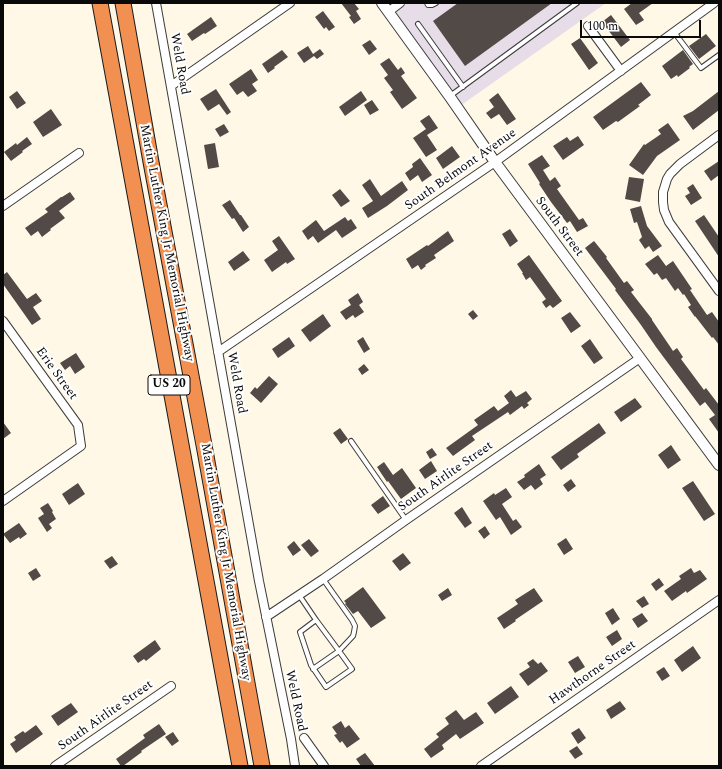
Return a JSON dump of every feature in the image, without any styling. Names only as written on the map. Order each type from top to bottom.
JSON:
[{"type":"highway","name":"Martin Luther King Jr Memorial Highway","points":[[100,3],[240,766]]},
{"type":"highway","name":"Martin Luther King Jr Memorial Highway","points":[[123,3],[262,766]]},
{"type":"street","name":"Weld Road","points":[[156,3],[266,617],[291,739],[295,766]]},
{"type":"street","points":[[171,86],[290,3]]},
{"type":"street","name":"South Street","points":[[382,3],[495,162],[719,465]]},
{"type":"street","points":[[388,12],[400,3]]},
{"type":"street","name":"South Belmont Avenue","points":[[218,352],[495,162],[714,3]]},
{"type":"street","points":[[588,26],[621,71]]},
{"type":"street","points":[[719,135],[674,170],[667,179],[663,192],[664,210],[669,222],[719,291]]},
{"type":"street","points":[[3,206],[80,152]]},
{"type":"street","name":"Erie Street","points":[[3,321],[78,425],[81,446],[3,501]]},
{"type":"street","name":"South Airlite Street","points":[[266,617],[323,579],[640,358]]},
{"type":"street","name":"Hawthorne Street","points":[[481,766],[719,600]]},
{"type":"street","name":"South Airlite Street","points":[[55,766],[171,686]]},
{"type":"street","points":[[304,738],[324,766]]},
{"type":"lane","points":[[427,3],[428,5],[436,3]]},
{"type":"lane","points":[[450,97],[577,3]]},
{"type":"lane","points":[[418,24],[463,87]]},
{"type":"lane","points":[[674,32],[701,68],[719,55]]},
{"type":"lane","points":[[351,441],[406,520]]},
{"type":"lane","points":[[313,669],[339,651],[352,636],[355,626],[323,579]]},
{"type":"lane","points":[[298,595],[352,669],[326,687],[311,665],[300,632],[316,620]]},
{"type":"shaded area","points":[[385,3],[606,3],[460,106]]},
{"type":"building","points":[[341,3],[354,3],[359,9],[356,11],[361,19],[354,24],[349,17],[351,16]]},
{"type":"building","points":[[458,3],[552,3],[465,66],[433,21]]},
{"type":"building","points":[[632,3],[653,3],[639,13],[644,20],[636,25],[624,9]]},
{"type":"building","points":[[323,11],[335,27],[329,31],[326,27],[324,29],[315,17]]},
{"type":"building","points":[[611,15],[630,40],[621,47],[602,22]]},
{"type":"building","points":[[211,17],[217,26],[192,41],[187,34]]},
{"type":"building","points":[[706,34],[716,46],[699,59],[689,46]]},
{"type":"building","points":[[580,38],[598,63],[589,70],[571,44]]},
{"type":"building","points":[[370,40],[377,49],[369,55],[362,45]]},
{"type":"building","points":[[308,46],[313,54],[320,49],[324,54],[317,59],[314,56],[304,63],[297,53]]},
{"type":"building","points":[[282,50],[288,57],[268,73],[262,64]]},
{"type":"building","points":[[683,50],[693,64],[678,77],[677,75],[671,79],[662,66]]},
{"type":"building","points":[[389,58],[398,70],[401,67],[405,73],[401,76],[417,98],[402,109],[390,92],[393,90],[384,78],[388,75],[380,64]]},
{"type":"building","points":[[251,69],[258,80],[252,84],[257,91],[248,97],[243,91],[237,95],[229,84]]},
{"type":"building","points":[[641,82],[651,95],[638,105],[640,106],[618,122],[616,121],[603,130],[593,117]]},
{"type":"building","points":[[216,89],[231,112],[227,115],[219,104],[208,111],[200,99]]},
{"type":"building","points":[[17,91],[26,103],[17,109],[9,97]]},
{"type":"building","points":[[361,91],[367,100],[345,116],[339,107]]},
{"type":"building","points":[[719,91],[719,110],[693,130],[683,116],[693,111]]},
{"type":"building","points":[[498,93],[516,119],[507,125],[499,114],[491,119],[486,113],[494,107],[489,100]]},
{"type":"building","points":[[372,100],[379,110],[370,115],[364,105]]},
{"type":"building","points":[[51,109],[62,125],[43,137],[33,122]]},
{"type":"building","points":[[429,115],[438,128],[427,135],[437,150],[426,157],[413,138],[426,129],[420,121]]},
{"type":"building","points":[[668,123],[680,140],[657,156],[643,175],[629,165],[644,144],[645,145],[661,134],[658,130]]},
{"type":"building","points":[[224,124],[229,132],[220,137],[215,129]]},
{"type":"building","points":[[578,136],[584,145],[563,160],[553,146],[567,137],[570,141]]},
{"type":"building","points":[[27,137],[32,144],[11,161],[4,152],[16,143],[17,145]]},
{"type":"building","points":[[215,143],[219,167],[208,169],[204,145]]},
{"type":"building","points":[[452,146],[460,157],[443,169],[436,158]]},
{"type":"building","points":[[542,155],[550,166],[543,170],[550,181],[555,177],[561,186],[557,189],[579,220],[583,218],[588,226],[577,232],[570,221],[567,223],[539,184],[540,183],[528,164]]},
{"type":"building","points":[[420,158],[432,175],[422,182],[418,175],[410,181],[405,173],[413,167],[412,164]]},
{"type":"building","points":[[719,161],[719,175],[711,181],[704,171]]},
{"type":"building","points":[[629,177],[644,179],[640,202],[625,199]]},
{"type":"building","points":[[370,179],[381,196],[402,181],[408,190],[368,218],[362,208],[373,201],[362,185]]},
{"type":"building","points":[[693,184],[702,198],[691,205],[685,196],[690,193],[687,188]]},
{"type":"building","points":[[340,189],[350,201],[341,207],[332,195]]},
{"type":"building","points":[[70,192],[75,199],[59,211],[65,218],[42,237],[38,231],[31,236],[25,228],[48,212],[45,209]]},
{"type":"building","points":[[230,200],[249,227],[243,232],[234,218],[232,219],[222,205]]},
{"type":"building","points":[[641,206],[647,226],[662,246],[653,252],[649,246],[645,249],[639,240],[642,237],[637,222],[634,223],[630,209]]},
{"type":"building","points":[[704,215],[719,237],[719,257],[695,221]]},
{"type":"building","points":[[345,217],[348,221],[351,219],[357,228],[342,238],[336,230],[318,243],[313,236],[308,240],[302,231],[316,220],[324,231]]},
{"type":"building","points":[[510,229],[518,241],[510,247],[502,234]]},
{"type":"building","points":[[448,231],[454,241],[434,255],[436,258],[425,265],[426,266],[421,270],[418,265],[412,269],[406,259],[427,245],[428,246]]},
{"type":"building","points":[[279,236],[295,259],[287,264],[286,262],[272,272],[264,260],[278,250],[272,241]]},
{"type":"building","points":[[594,241],[607,257],[606,258],[624,283],[627,281],[634,290],[631,292],[652,319],[673,351],[677,348],[683,357],[681,359],[704,390],[706,388],[719,405],[719,433],[709,419],[715,415],[705,402],[700,406],[585,248]]},
{"type":"building","points":[[243,251],[250,260],[234,271],[228,262]]},
{"type":"building","points":[[529,255],[562,301],[553,308],[550,305],[546,308],[542,302],[546,299],[530,277],[526,280],[517,264]]},
{"type":"building","points":[[658,255],[666,266],[673,261],[707,315],[712,312],[719,322],[719,345],[688,307],[691,305],[684,294],[683,295],[678,288],[675,291],[666,278],[662,280],[657,273],[654,275],[645,264]]},
{"type":"building","points":[[7,272],[27,299],[36,293],[42,301],[33,307],[41,319],[32,325],[3,284],[3,275]]},
{"type":"building","points":[[358,293],[363,302],[359,305],[364,312],[355,318],[353,315],[346,320],[340,312],[351,305],[348,300]]},
{"type":"building","points":[[473,310],[478,316],[473,320],[468,314]]},
{"type":"building","points":[[570,312],[581,326],[571,333],[561,318]]},
{"type":"building","points":[[323,314],[331,326],[310,342],[301,330]]},
{"type":"building","points":[[289,337],[295,346],[278,358],[272,349]]},
{"type":"building","points":[[363,337],[370,349],[364,353],[357,341]]},
{"type":"building","points":[[590,339],[603,358],[594,364],[581,346]]},
{"type":"building","points":[[76,353],[85,367],[75,374],[70,366],[65,370],[60,363]]},
{"type":"building","points":[[364,364],[369,370],[362,375],[358,369]]},
{"type":"building","points":[[269,376],[278,384],[261,403],[250,393],[255,387],[257,389]]},
{"type":"building","points":[[511,390],[516,397],[526,391],[532,399],[527,403],[529,405],[524,409],[522,406],[510,415],[508,412],[472,436],[475,440],[453,456],[446,448],[478,425],[474,420],[494,406],[498,411],[509,403],[504,396]]},
{"type":"building","points":[[635,398],[642,407],[621,422],[614,412]]},
{"type":"building","points":[[3,422],[11,433],[3,439]]},
{"type":"building","points":[[599,423],[606,433],[577,454],[579,457],[561,470],[551,457]]},
{"type":"building","points":[[340,428],[348,439],[341,444],[333,433]]},
{"type":"building","points":[[671,445],[681,460],[668,469],[658,455]]},
{"type":"building","points":[[432,448],[437,455],[430,459],[426,452]]},
{"type":"building","points":[[431,461],[437,471],[425,479],[419,470]]},
{"type":"building","points":[[384,462],[393,475],[402,468],[416,488],[401,499],[377,467]]},
{"type":"building","points":[[539,464],[546,475],[540,479],[543,484],[535,490],[531,485],[524,490],[517,482]]},
{"type":"building","points":[[571,479],[576,486],[568,492],[563,485]]},
{"type":"building","points":[[693,481],[715,514],[704,521],[682,488]]},
{"type":"building","points":[[78,483],[85,494],[69,505],[62,494]]},
{"type":"building","points":[[506,488],[512,497],[502,504],[513,521],[516,519],[522,527],[511,535],[500,517],[496,520],[483,501],[494,493],[495,495]]},
{"type":"building","points":[[383,496],[390,506],[378,514],[371,505]]},
{"type":"building","points":[[48,503],[56,519],[49,524],[52,528],[47,532],[38,518],[44,514],[40,508]]},
{"type":"building","points":[[462,507],[472,523],[465,528],[454,513]]},
{"type":"building","points":[[19,523],[27,534],[10,543],[3,534]]},
{"type":"building","points":[[485,526],[490,534],[484,539],[478,531]]},
{"type":"building","points":[[566,538],[573,549],[564,555],[557,544]]},
{"type":"building","points":[[309,539],[319,551],[311,557],[301,545]]},
{"type":"building","points":[[294,541],[301,550],[293,556],[287,547]]},
{"type":"building","points":[[403,553],[411,563],[400,571],[392,561]]},
{"type":"building","points":[[112,556],[118,564],[110,569],[104,561]]},
{"type":"building","points":[[36,568],[41,576],[33,581],[28,573]]},
{"type":"building","points":[[691,568],[694,573],[700,570],[707,579],[687,593],[686,591],[672,601],[664,591],[681,579],[679,576]]},
{"type":"building","points":[[659,578],[664,585],[656,591],[651,584]]},
{"type":"building","points":[[363,587],[386,618],[371,628],[358,611],[353,614],[344,601]]},
{"type":"building","points":[[448,588],[452,595],[442,601],[438,595]]},
{"type":"building","points":[[534,588],[543,601],[504,629],[497,618],[518,604],[515,600]]},
{"type":"building","points":[[644,596],[649,604],[642,608],[636,601]]},
{"type":"building","points":[[613,608],[620,619],[612,625],[605,613]]},
{"type":"building","points":[[642,613],[648,621],[638,628],[632,619]]},
{"type":"building","points":[[617,630],[622,639],[612,646],[606,637]]},
{"type":"building","points":[[155,640],[161,649],[146,661],[144,659],[138,663],[133,656]]},
{"type":"building","points":[[693,646],[701,658],[682,672],[674,660]]},
{"type":"building","points":[[578,656],[585,667],[575,673],[568,662]]},
{"type":"building","points":[[533,659],[538,664],[541,662],[548,671],[528,686],[519,674],[530,667],[527,663]]},
{"type":"building","points":[[664,667],[670,676],[662,681],[656,672]]},
{"type":"building","points":[[511,686],[519,697],[495,714],[487,703]]},
{"type":"building","points":[[620,701],[626,709],[611,719],[606,710]]},
{"type":"building","points":[[71,703],[78,712],[58,726],[51,716]]},
{"type":"building","points":[[456,710],[464,720],[476,712],[484,723],[460,739],[456,734],[442,745],[444,749],[431,758],[424,749],[439,737],[436,734],[449,724],[445,718]]},
{"type":"building","points":[[341,721],[345,728],[349,725],[360,739],[347,748],[342,741],[340,743],[334,735],[337,734],[332,727]]},
{"type":"building","points":[[159,724],[166,734],[121,766],[116,759],[145,738],[143,735]]},
{"type":"building","points":[[36,725],[43,734],[16,753],[10,744],[16,740],[14,737],[23,731],[25,733]]},
{"type":"building","points":[[579,728],[586,738],[578,744],[571,733]]},
{"type":"building","points":[[173,732],[179,741],[172,746],[165,737]]},
{"type":"building","points":[[577,746],[583,754],[575,759],[569,751]]},
{"type":"building","points":[[365,753],[375,766],[361,766],[356,759]]}]
